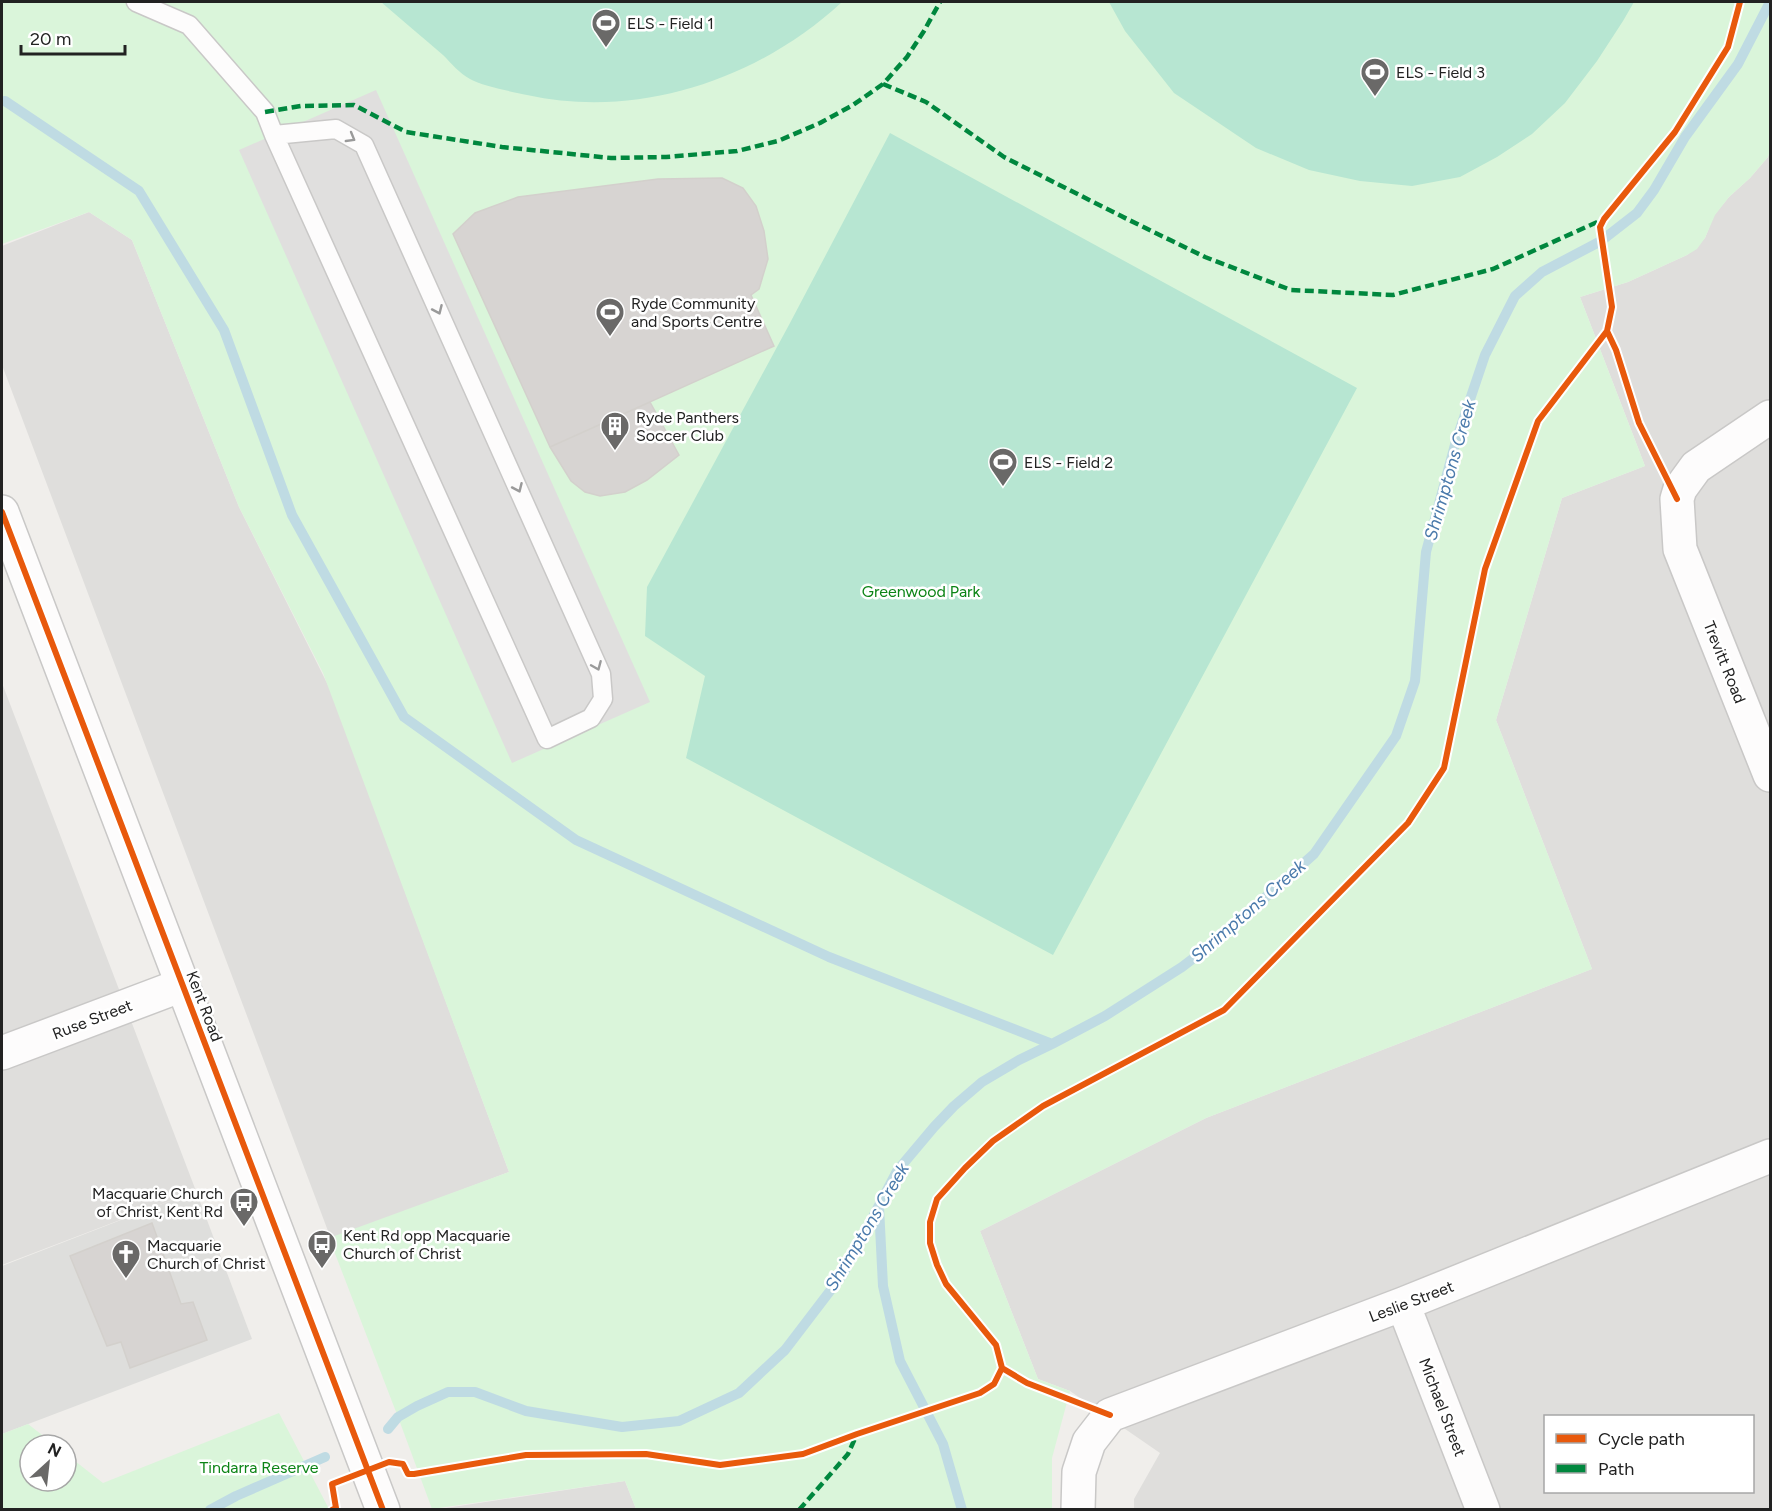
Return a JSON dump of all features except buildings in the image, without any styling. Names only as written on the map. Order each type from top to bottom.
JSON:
[{"type":"street","name":"Trevitt Road","points":[[1770,417],[1696,467],[1680,489],[1677,499],[1680,549],[1770,775]]},
{"type":"street","name":"Kent Road","points":[[2,512],[383,1509]]},
{"type":"street","name":"Ruse Street","points":[[2,1053],[182,985]]},
{"type":"street","name":"Leslie Street","points":[[1078,1509],[1078,1472],[1089,1442],[1110,1415],[1403,1304],[1770,1156]]},
{"type":"street","name":"Michael Street","points":[[1403,1304],[1483,1509]]},
{"type":"lane","points":[[136,2],[189,25],[265,112],[274,135],[548,739],[591,718],[603,699],[601,674],[364,145],[336,129],[274,135]]},
{"type":"shaded area","points":[[376,90],[650,702],[512,763],[239,150]]},
{"type":"shaded area","points":[[1770,150],[1770,1509],[1134,1509],[1134,1499],[1160,1453],[1070,1391],[1038,1379],[980,1231],[1206,1118],[1592,969],[1496,720],[1562,498],[1645,466],[1580,297],[1628,282],[1687,255],[1705,238],[1714,215],[1729,197],[1768,157]]},
{"type":"shaded area","points":[[89,212],[132,240],[239,507],[330,689],[509,1172],[331,1239],[2,365],[2,246]]},
{"type":"shaded area","points":[[2,683],[196,1191],[2,1265]]},
{"type":"shaded area","name":"Macquarie Church of Christ","points":[[196,1191],[252,1339],[2,1434],[2,1266]]},
{"type":"shaded area","points":[[625,1481],[636,1509],[433,1510]]},
{"type":"green space","name":"Greenwood Park","points":[[2,2],[1770,2],[1770,150],[1768,157],[1729,197],[1715,215],[1705,238],[1697,249],[1628,282],[1580,297],[1645,466],[1562,498],[1496,720],[1592,969],[1206,1118],[980,1231],[1038,1379],[1070,1391],[1052,1458],[1052,1509],[636,1509],[625,1481],[432,1509],[329,1238],[509,1172],[323,673],[239,507],[132,240],[89,212],[2,244]]},
{"type":"green space","name":"ELS - Field 1","points":[[381,2],[842,2],[774,53],[735,72],[695,87],[654,97],[612,102],[569,101],[527,95],[475,82],[466,77]]},
{"type":"green space","name":"ELS - Field 3","points":[[1109,2],[1634,2],[1597,61],[1565,103],[1532,134],[1497,157],[1460,177],[1412,186],[1360,181],[1309,170],[1256,148],[1174,93],[1125,31]]},
{"type":"green space","name":"ELS - Field 2","points":[[890,133],[1357,388],[1053,955],[686,758],[705,676],[645,636],[647,587]]},
{"type":"green space","name":"Tindarra Reserve","points":[[279,1413],[329,1509],[2,1509],[2,1434],[28,1424],[40,1433],[18,1433],[18,1493],[78,1493],[78,1463],[103,1483]]},
{"type":"waterway","name":"Shrimptons Creek","points":[[388,1429],[398,1417],[448,1392],[475,1392],[526,1411],[622,1427],[679,1421],[739,1393],[785,1350],[843,1274],[897,1171],[954,1106],[982,1082],[1019,1060],[1105,1016],[1182,967],[1220,938],[1314,854],[1396,736],[1415,681],[1426,552],[1456,441],[1485,355],[1515,296],[1542,272],[1601,241],[1637,213],[1654,190],[1685,137],[1738,64],[1770,2]]},
{"type":"waterway","points":[[5,101],[139,191],[224,330],[292,515],[404,717],[576,840],[829,957],[1052,1044]]},
{"type":"waterway","points":[[879,1207],[883,1286],[900,1361],[943,1444],[962,1510]]},
{"type":"waterway","name":"Shrimptons Creek","points":[[210,1510],[236,1496],[325,1457]]},
{"type":"marked path","points":[[265,112],[301,106],[354,105],[406,132],[502,147],[611,158],[666,157],[737,151],[778,141],[820,123],[853,105],[883,84],[907,57],[940,2]]},
{"type":"marked path","points":[[883,84],[926,102],[1004,157],[1205,257],[1291,290],[1393,295],[1493,269],[1604,219]]},
{"type":"marked path","points":[[799,1510],[848,1454],[857,1434]]},
{"type":"cycle path","points":[[332,1510],[336,1508],[332,1484],[389,1462],[403,1464],[408,1474],[526,1455],[646,1454],[720,1465],[803,1454],[980,1393],[994,1384],[1002,1368],[996,1345],[946,1284],[930,1243],[930,1222],[937,1199],[993,1141],[1043,1106],[1224,1010],[1408,823],[1444,768],[1485,569],[1538,421],[1607,331],[1612,307],[1600,227],[1604,219],[1675,132],[1728,47],[1740,2]]},
{"type":"cycle path","points":[[1607,331],[1616,350],[1639,423],[1677,499]]},
{"type":"cycle path","points":[[2,512],[383,1510]]},
{"type":"cycle path","points":[[1002,1368],[1027,1383],[1110,1415]]},
{"type":"place","name":"ELS - Field 1","points":[[606,48]]},
{"type":"place","name":"ELS - Field 3","points":[[1375,98]]},
{"type":"place","name":"Ryde Community and Sports Centre","points":[[610,338]]},
{"type":"place","name":"Ryde Panthers Soccer Club","points":[[615,452]]},
{"type":"place","name":"ELS - Field 2","points":[[1003,488]]},
{"type":"place","name":"Macquarie Church of Christ, Kent Rd","points":[[244,1228]]},
{"type":"place","name":"Kent Rd opp Macquarie Church of Christ","points":[[322,1270]]},
{"type":"place","name":"Macquarie Church of Christ","points":[[126,1280]]}]
